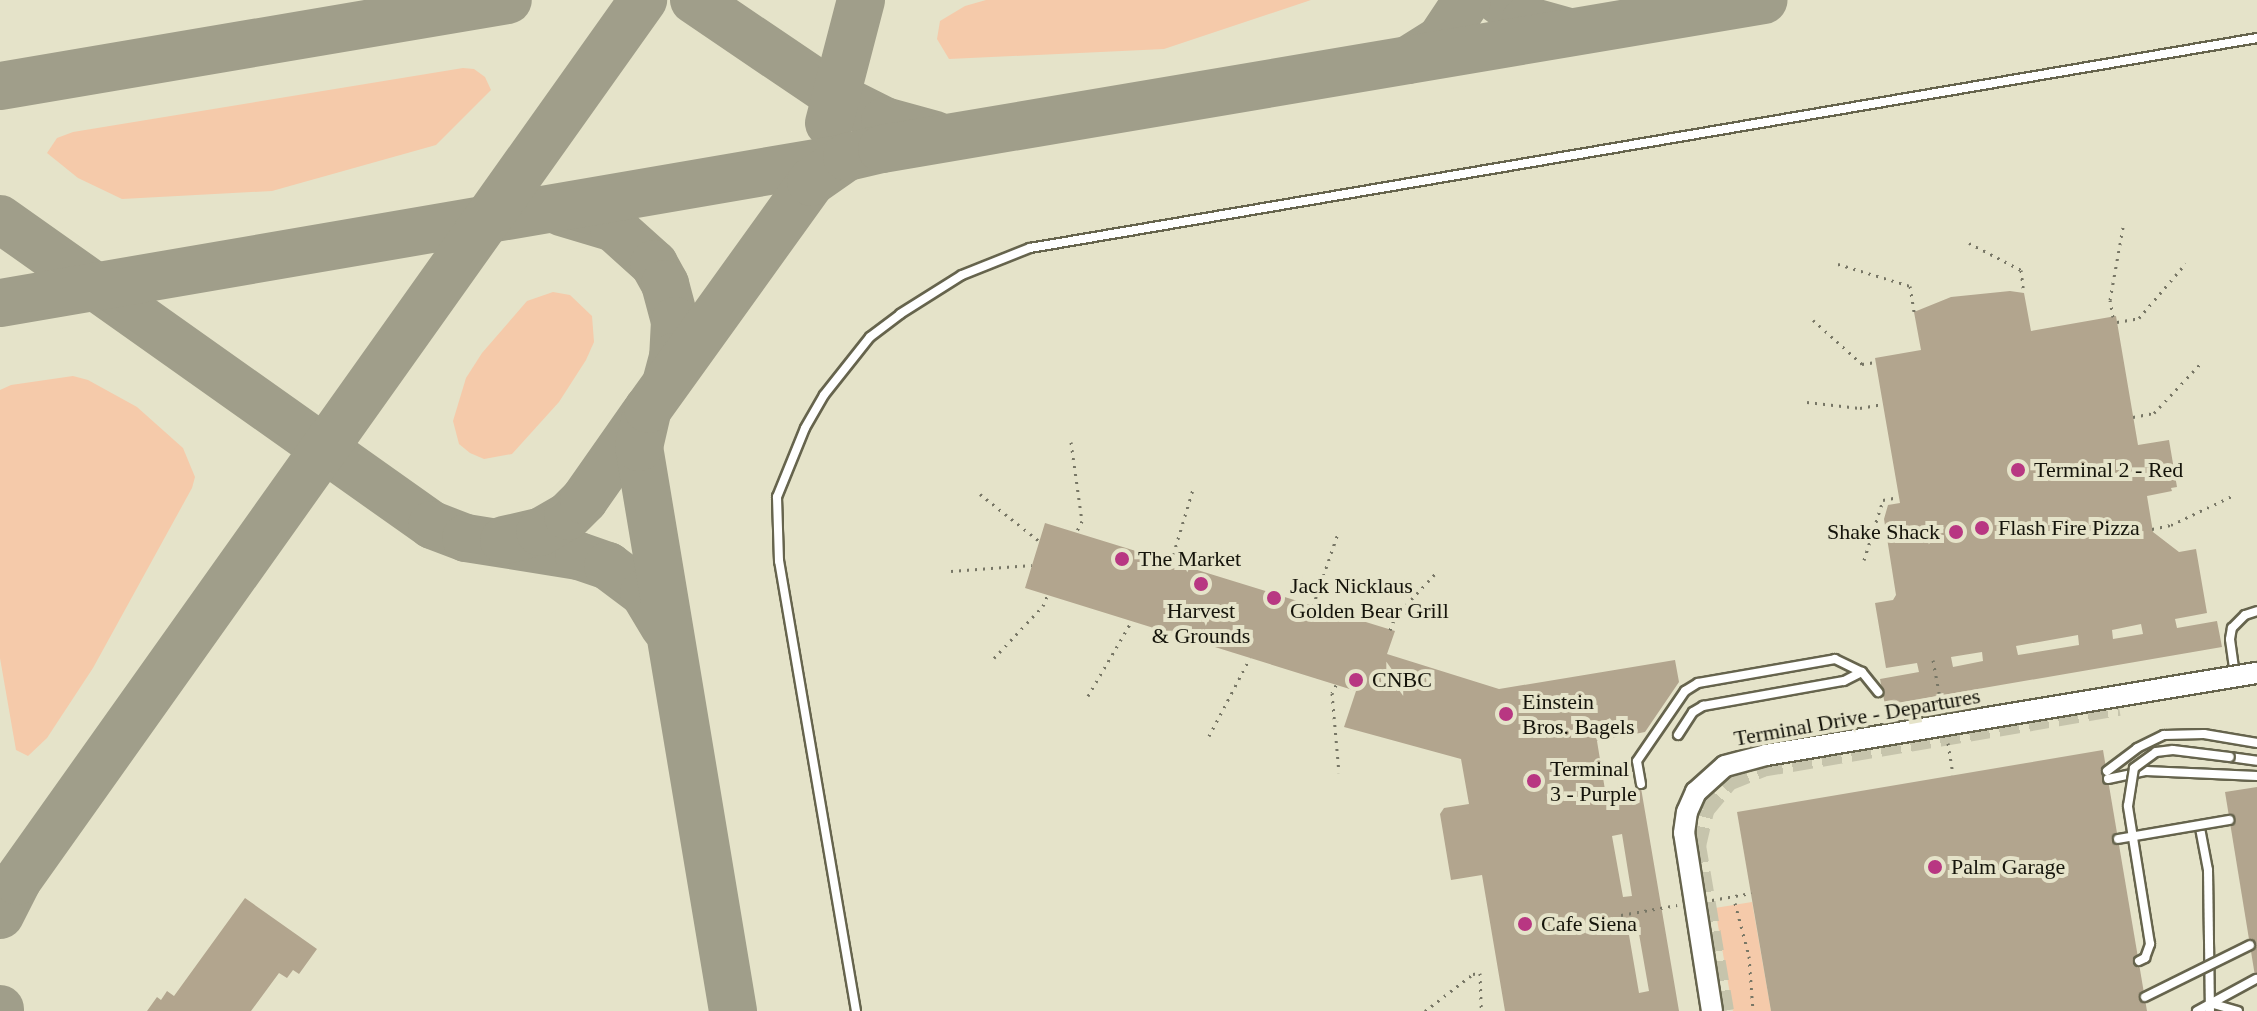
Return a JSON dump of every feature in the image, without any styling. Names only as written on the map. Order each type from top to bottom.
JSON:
[{"type":"street","name":"Terminal Drive - Departures","points":[[1712,1011],[1684,833],[1687,812],[1696,792],[1725,766],[1749,758],[2257,673]]},
{"type":"lane","points":[[856,1011],[779,561],[775,532],[777,497],[800,439],[824,395],[870,337],[900,314],[962,275],[1030,248],[2257,38]]},
{"type":"lane","points":[[2237,686],[2230,639],[2232,628],[2245,615],[2257,611]]},
{"type":"lane","points":[[1641,784],[1637,761],[1685,691],[1698,683],[1835,659],[1862,672],[1878,692]]},
{"type":"lane","points":[[1678,735],[1693,712],[1703,706],[1844,681],[1862,672]]},
{"type":"lane","points":[[2257,743],[2204,734],[2164,735],[2137,748],[2108,775],[2146,771],[2257,776]]},
{"type":"lane","points":[[2139,961],[2145,958],[2150,944],[2128,806],[2134,768],[2156,752],[2173,750],[2257,761]]},
{"type":"lane","points":[[2230,821],[2200,828],[2119,840],[2230,821]]},
{"type":"lane","points":[[2200,828],[2208,870],[2207,1010]]},
{"type":"lane","points":[[2145,997],[2250,945]]},
{"type":"lane","points":[[2207,1010],[2256,979]]},
{"type":"lane","points":[[2207,1010],[2227,1011]]},
{"type":"lane","points":[[2207,1010],[2238,1011]]},
{"type":"path","points":[[2113,317],[2110,300],[2123,227]]},
{"type":"path","points":[[1969,243],[2021,270],[2024,293]]},
{"type":"path","points":[[2117,322],[2139,318],[2186,263]]},
{"type":"path","points":[[1838,264],[1910,286],[1914,312]]},
{"type":"path","points":[[1813,320],[1862,364],[1876,362]]},
{"type":"path","points":[[2133,417],[2154,413],[2202,362]]},
{"type":"path","points":[[1807,402],[1860,408],[1883,404]]},
{"type":"path","points":[[1071,442],[1082,521],[1076,533]]},
{"type":"path","points":[[1171,562],[1193,489]]},
{"type":"path","points":[[980,494],[1039,541]]},
{"type":"path","points":[[2152,529],[2171,525],[2232,496]]},
{"type":"path","points":[[1864,560],[1883,500],[1899,497]]},
{"type":"path","points":[[1313,606],[1338,533]]},
{"type":"path","points":[[951,571],[1032,565]]},
{"type":"path","points":[[1390,630],[1395,617],[1435,574]]},
{"type":"path","points":[[994,658],[1043,606],[1047,596]]},
{"type":"path","points":[[1088,696],[1131,622]]},
{"type":"path","points":[[1209,736],[1250,658]]},
{"type":"path","points":[[1336,685],[1332,693],[1339,773]]},
{"type":"path","points":[[1735,903],[1749,956],[1753,1011]]},
{"type":"path","points":[[1425,1011],[1473,974],[1480,973],[1481,1011]]},
{"type":"shaded area","points":[[986,0],[1311,0],[1164,49],[949,59],[937,39],[940,21],[965,6]]},
{"type":"shaded area","points":[[463,68],[474,69],[485,77],[491,90],[436,145],[272,191],[122,199],[78,178],[47,153],[57,138],[73,132]]},
{"type":"shaded area","points":[[553,292],[570,295],[592,316],[594,342],[586,360],[559,402],[512,454],[484,459],[470,453],[459,444],[453,421],[466,378],[482,353],[527,301]]},
{"type":"shaded area","points":[[73,376],[88,380],[137,407],[183,448],[195,477],[192,488],[93,668],[47,738],[28,756],[16,750],[0,658],[0,390],[11,385]]},
{"type":"shaded area","points":[[1752,902],[1771,1011],[1733,1011],[1715,908]]},
{"type":"building","name":"Terminal 2 - Red","points":[[2010,291],[2024,293],[2031,331],[2116,316],[2138,445],[2169,440],[2177,487],[2147,496],[2153,532],[2179,552],[2196,549],[2207,613],[2175,619],[2177,628],[2217,621],[2222,647],[1885,705],[1880,679],[1919,672],[1917,663],[1886,668],[1875,603],[1893,600],[1896,595],[1884,519],[1888,505],[1900,503],[1875,358],[1921,350],[1914,312],[1951,297]],"holes":[[[2141,624],[2143,634],[2113,639],[2112,630]],[[2078,635],[2079,645],[2018,655],[2016,646]],[[1982,652],[1983,661],[1953,667],[1951,657]]]},
{"type":"building","name":"Terminal 3 - Purple","points":[[1045,523],[1395,631],[1387,654],[1499,689],[1675,660],[1679,682],[1645,732],[1597,741],[1607,802],[1616,801],[1615,793],[1641,788],[1679,1011],[1505,1011],[1482,875],[1451,880],[1440,814],[1444,808],[1469,804],[1461,759],[1344,727],[1356,691],[1025,588]],"holes":[[[1622,834],[1632,896],[1623,897],[1612,836]],[[1639,934],[1649,991],[1639,993],[1629,935]]]},
{"type":"building","name":"Palm Garage","points":[[2103,750],[2147,1011],[1771,1011],[1737,812]]},
{"type":"building","points":[[2257,787],[2257,976],[2255,976],[2225,792]]},
{"type":"building","points":[[245,898],[317,949],[299,974],[293,970],[287,978],[279,973],[251,1011],[147,1011],[157,997],[161,1000],[167,991],[174,996]]},
{"type":"taxiway","points":[[0,86],[508,0]]},
{"type":"taxiway","points":[[0,915],[17,881],[643,0]]},
{"type":"taxiway","points":[[694,0],[837,97],[885,121],[935,135]]},
{"type":"taxiway","points":[[829,123],[861,0]]},
{"type":"taxiway","points":[[1408,60],[1441,39],[1467,0]]},
{"type":"taxiway","points":[[1499,0],[1526,20],[1569,32]]},
{"type":"taxiway","points":[[733,1011],[639,447],[648,409],[811,182],[847,157],[882,149],[1764,0]]},
{"type":"taxiway","points":[[0,303],[839,159]]},
{"type":"taxiway","points":[[561,212],[614,228],[654,264],[665,284],[675,321],[673,357],[667,379]]},
{"type":"taxiway","points":[[0,219],[432,525],[466,538],[579,556],[608,566],[644,593],[664,626]]},
{"type":"taxiway","points":[[504,540],[540,532],[568,516],[584,500],[645,413]]},
{"type":"tunnel","points":[[1724,1011],[1696,846],[1704,810],[1728,781],[1762,767],[2119,706]]},
{"type":"place","name":"Terminal 2 - Red","points":[[2018,470]]},
{"type":"place","name":"Flash Fire Pizza","points":[[1982,528]]},
{"type":"place","name":"Shake Shack","points":[[1956,532]]},
{"type":"place","name":"The Market","points":[[1122,559]]},
{"type":"place","name":"Harvest & Grounds","points":[[1201,584]]},
{"type":"place","name":"Jack Nicklaus Golden Bear Grill","points":[[1274,598]]},
{"type":"place","name":"CNBC","points":[[1356,680]]},
{"type":"place","name":"Einstein Bros. Bagels","points":[[1506,714]]},
{"type":"place","name":"Terminal 3 - Purple","points":[[1534,781]]},
{"type":"place","name":"Palm Garage","points":[[1935,867]]},
{"type":"place","name":"Cafe Siena","points":[[1525,924]]}]
